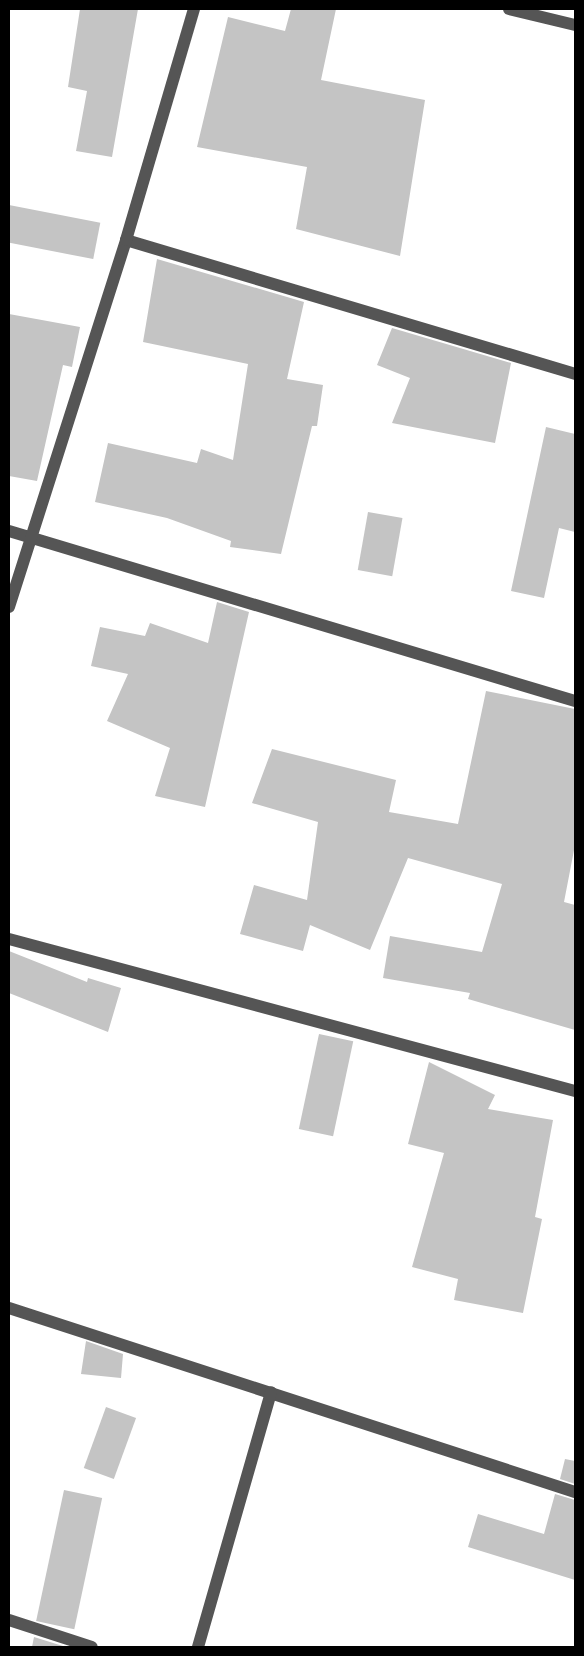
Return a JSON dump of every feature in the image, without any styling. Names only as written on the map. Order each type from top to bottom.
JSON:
[{"type":"street","points":[[9,606],[34,538],[126,240],[194,9]]},
{"type":"street","points":[[508,9],[575,25]]},
{"type":"street","points":[[126,240],[575,374]]},
{"type":"street","points":[[9,531],[575,701]]},
{"type":"street","points":[[9,939],[575,1091]]},
{"type":"street","points":[[9,1308],[575,1492]]},
{"type":"street","points":[[198,1647],[271,1392]]},
{"type":"street","points":[[9,1620],[92,1647]]},
{"type":"building","points":[[80,9],[138,9],[112,157],[76,151],[87,91],[68,87]]},
{"type":"building","points":[[291,9],[336,9],[321,80],[425,100],[400,256],[296,229],[307,167],[197,147],[228,17],[285,31]]},
{"type":"building","points":[[9,205],[100,223],[93,259],[9,243]]},
{"type":"building","points":[[157,259],[304,302],[287,379],[323,385],[317,426],[312,426],[281,554],[230,547],[231,541],[167,518],[95,502],[108,443],[197,463],[201,449],[233,460],[248,364],[143,342]]},
{"type":"building","points":[[9,314],[80,327],[72,367],[63,365],[37,481],[9,476]]},
{"type":"building","points":[[392,328],[511,363],[495,443],[392,423],[410,378],[377,365]]},
{"type":"building","points":[[546,427],[575,434],[575,532],[559,528],[544,598],[511,591]]},
{"type":"building","points":[[368,512],[402,518],[392,576],[358,570]]},
{"type":"building","points":[[217,602],[249,612],[205,807],[155,796],[170,748],[107,721],[128,674],[91,666],[100,627],[145,636],[150,623],[208,643]]},
{"type":"building","points":[[486,691],[575,709],[575,845],[564,902],[575,905],[575,1030],[468,999],[470,993],[383,978],[390,936],[482,952],[502,884],[408,858],[370,950],[310,925],[303,951],[240,934],[254,885],[307,900],[318,822],[252,803],[272,749],[396,780],[389,812],[458,824]]},
{"type":"building","points":[[9,951],[87,982],[88,978],[121,988],[108,1032],[9,993]]},
{"type":"building","points":[[319,1034],[353,1041],[333,1136],[299,1129]]},
{"type":"building","points":[[429,1062],[495,1095],[488,1109],[553,1120],[535,1217],[542,1219],[523,1313],[454,1300],[458,1279],[412,1267],[444,1153],[408,1144]]},
{"type":"building","points":[[86,1341],[123,1354],[121,1378],[81,1374]]},
{"type":"building","points":[[106,1407],[136,1418],[114,1479],[84,1468]]},
{"type":"building","points":[[565,1459],[575,1461],[575,1484],[560,1479]]},
{"type":"building","points":[[64,1490],[102,1498],[74,1629],[36,1621]]},
{"type":"building","points":[[555,1494],[575,1500],[575,1580],[468,1547],[478,1514],[544,1534]]},
{"type":"building","points":[[34,1637],[66,1647],[32,1647]]}]
